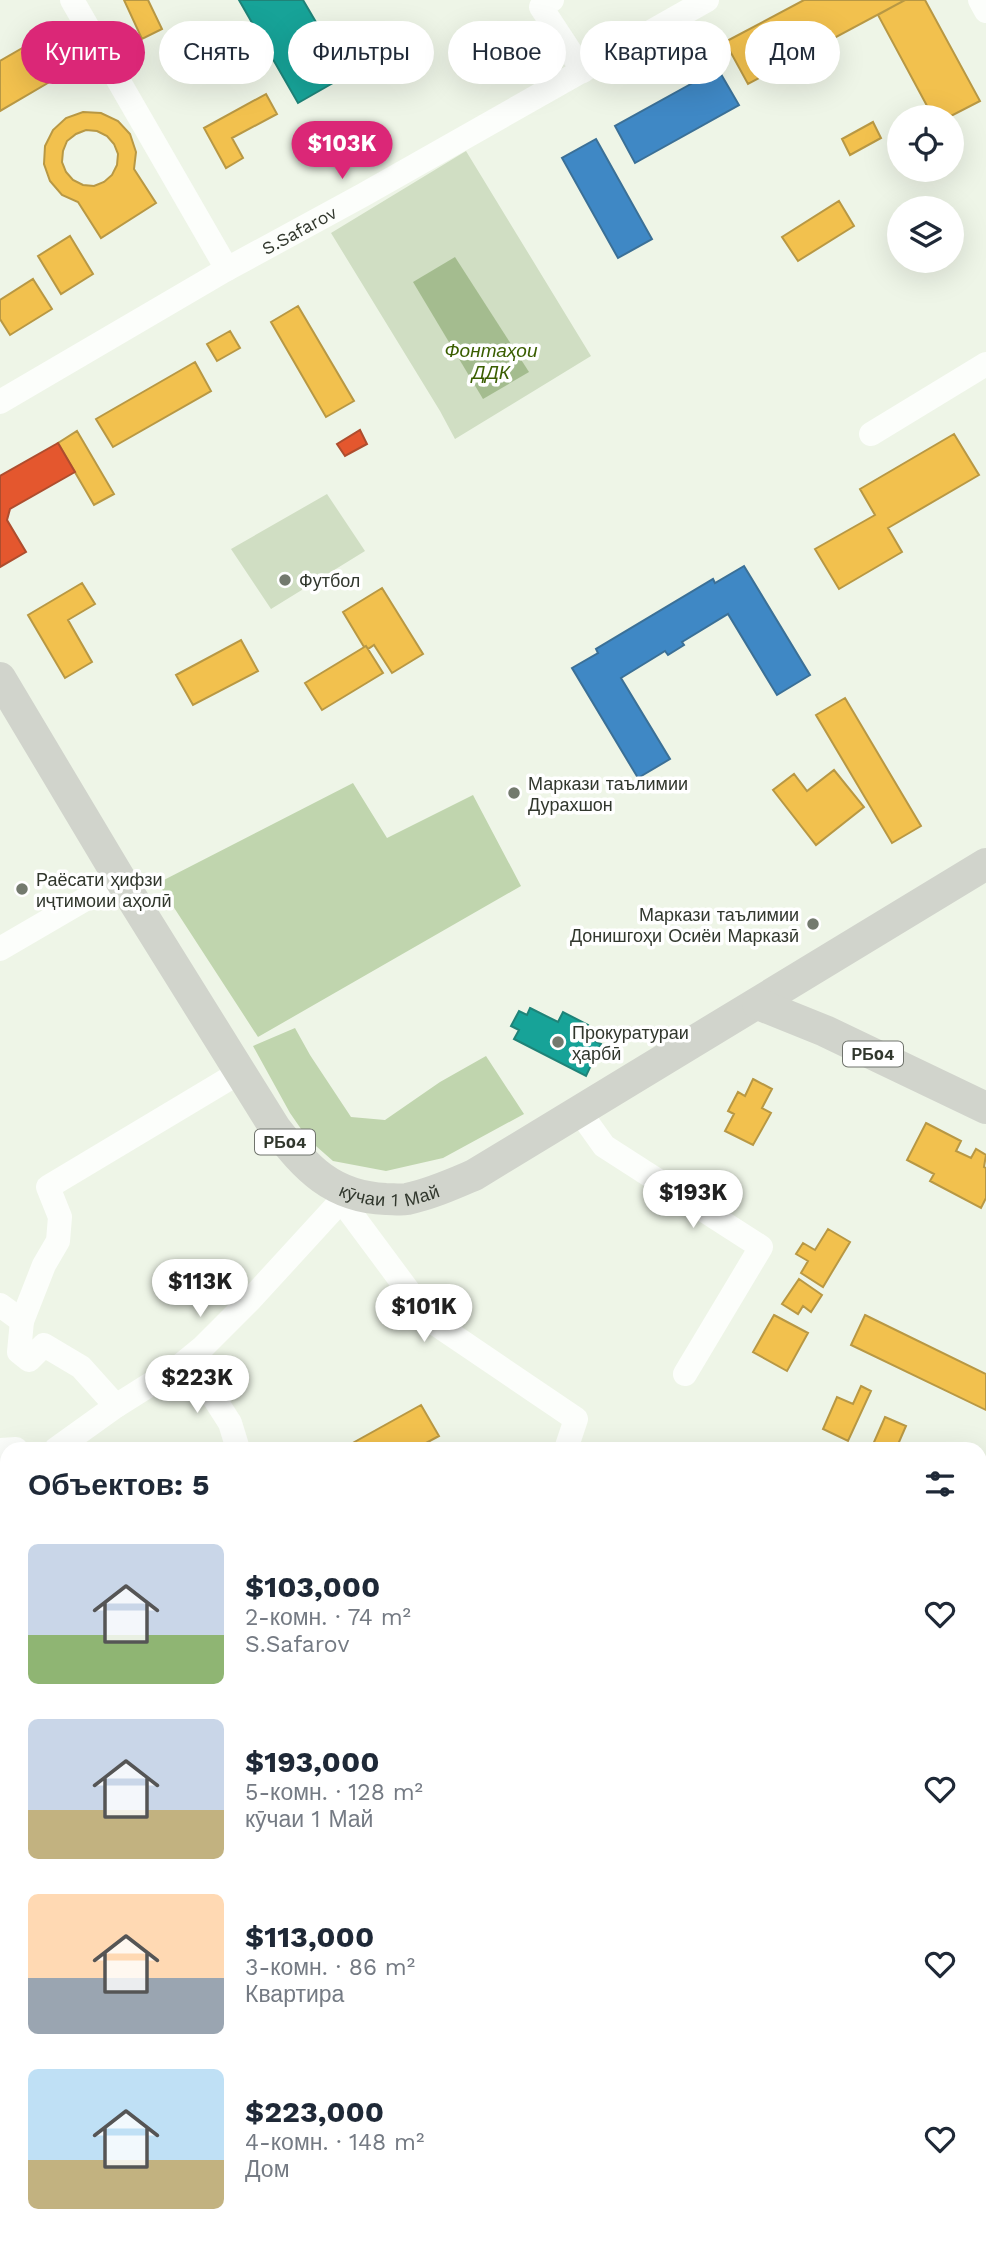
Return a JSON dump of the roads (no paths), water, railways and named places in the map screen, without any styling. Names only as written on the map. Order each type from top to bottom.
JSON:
[{"type":"main road","name":"кӯчаи 1 Май","points":[[0,678],[120,879],[275,1128],[296,1155],[321,1179],[345,1196],[405,1199],[435,1191],[474,1175],[986,863]]},
{"type":"main road","name":"РБ04","points":[[758,1004],[825,1031],[986,1108]]},
{"type":"street","points":[[72,0],[227,269]]},
{"type":"street","points":[[552,0],[541,7],[580,66]]},
{"type":"street","name":"S.Safarov","points":[[670,21],[707,0]]},
{"type":"street","points":[[980,0],[986,11]]},
{"type":"street","name":"S.Safarov","points":[[0,402],[227,269],[580,73]]},
{"type":"street","points":[[871,434],[986,364]]},
{"type":"street","points":[[0,949],[120,879]]},
{"type":"street","points":[[116,1406],[81,1367],[44,1345],[29,1360],[19,1352],[22,1321],[44,1265],[58,1241],[60,1217],[48,1187],[240,1072]]},
{"type":"street","points":[[579,1111],[604,1146],[761,1247],[685,1374]]},
{"type":"street","points":[[66,1442],[189,1359],[251,1299],[345,1196],[430,1320],[576,1419],[568,1442]]},
{"type":"street","points":[[0,1304],[22,1321]]},
{"type":"street","points":[[189,1359],[230,1423],[236,1442]]},
{"type":"water","name":"Фонтаҳои ДДК","points":[[455,257],[529,372],[483,399],[413,282]]},
{"type":"place","name":"Футбол","points":[[285,580]]},
{"type":"place","name":"Маркази таълимии Дурахшон","points":[[514,793]]},
{"type":"place","name":"Раёсати ҳифзи иҷтимоии аҳолӣ","points":[[22,889]]},
{"type":"place","name":"Маркази таълимии Донишгоҳи Осиёи Марказӣ","points":[[813,924]]},
{"type":"place","name":"Прокуратураи ҳарбӣ","points":[[558,1042]]}]
